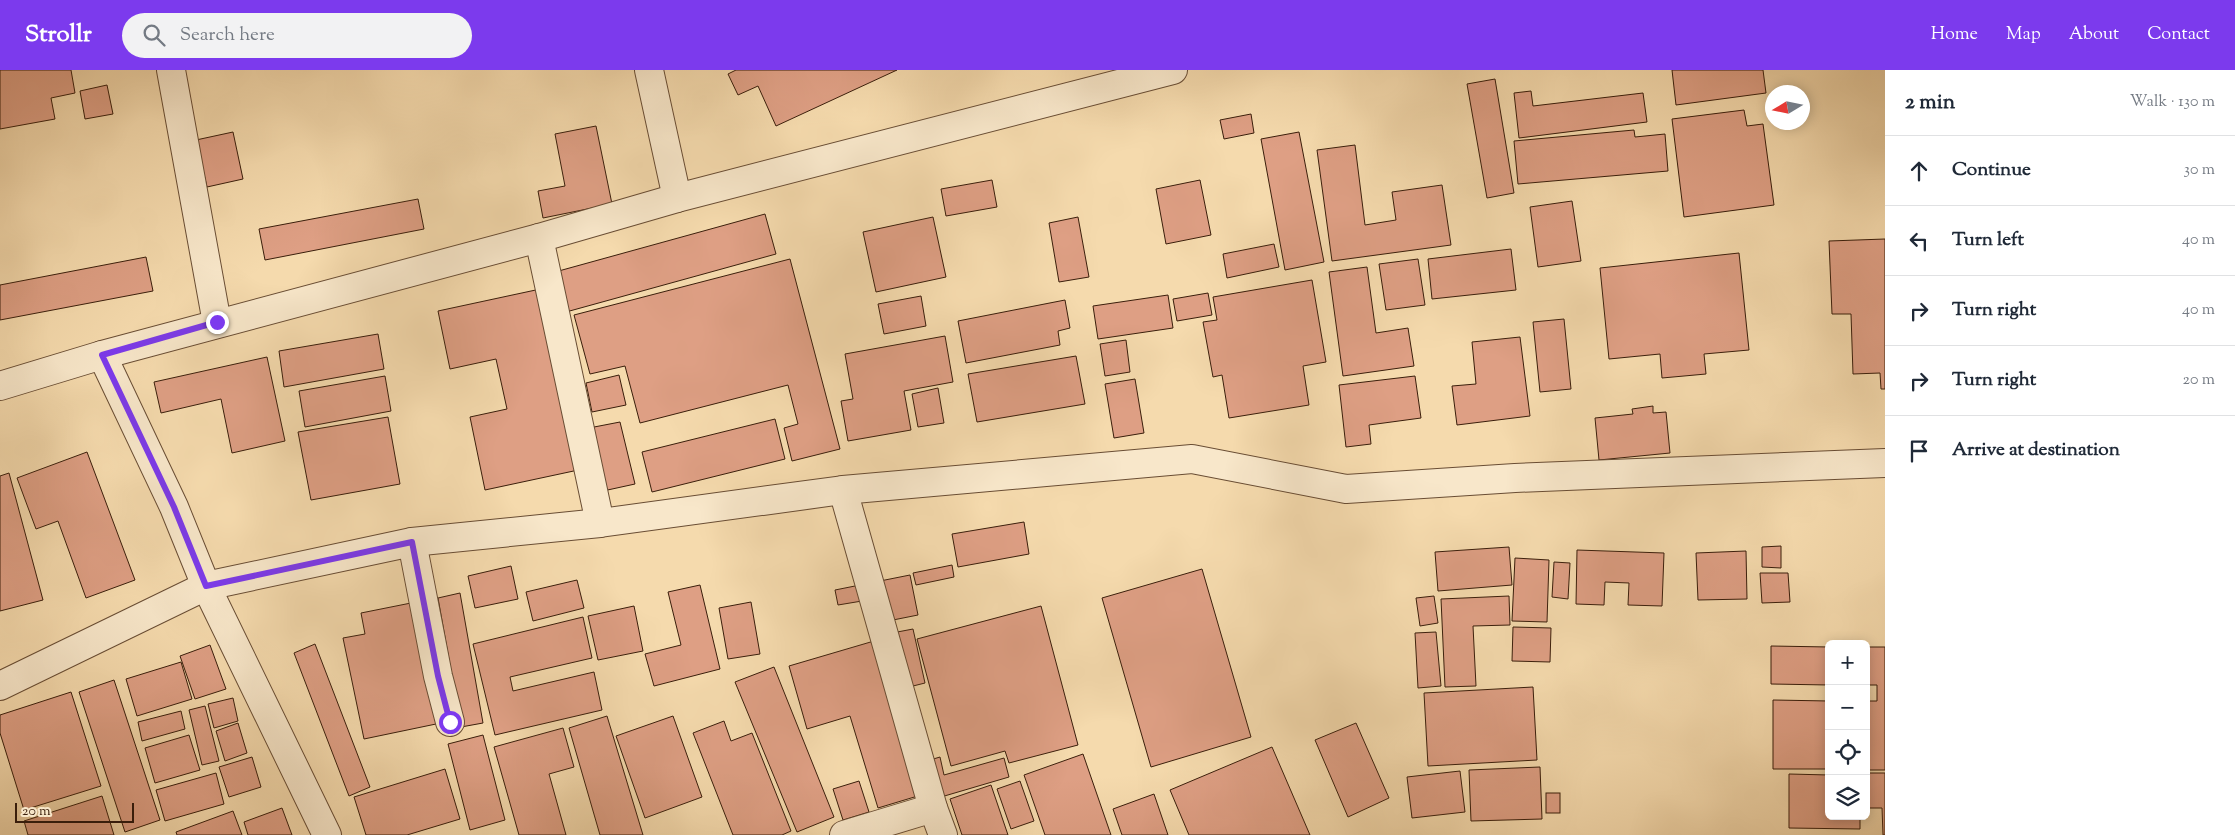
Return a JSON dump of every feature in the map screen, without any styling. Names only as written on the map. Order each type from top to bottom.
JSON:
[{"type":"street","points":[[171,70],[217,322]]},
{"type":"street","points":[[649,70],[677,198]]},
{"type":"street","points":[[0,386],[217,322],[538,238],[1121,76],[1173,70]]},
{"type":"street","points":[[538,238],[600,523]]},
{"type":"street","points":[[102,355],[174,507],[206,586],[327,835]]},
{"type":"street","points":[[0,686],[206,586],[412,542],[600,523],[843,490],[1192,459],[1346,489],[1525,477],[1885,463]]},
{"type":"street","points":[[843,490],[933,808],[943,835]]},
{"type":"street","points":[[412,542],[438,676],[450,722]]},
{"type":"street","points":[[844,835],[933,808]]},
{"type":"building","points":[[0,70],[71,70],[75,93],[51,98],[55,119],[0,129]]},
{"type":"building","points":[[736,70],[897,70],[776,126],[758,86],[738,95],[728,74]]},
{"type":"building","points":[[1672,70],[1763,70],[1765,93],[1676,105]]},
{"type":"building","points":[[1495,79],[1514,193],[1487,198],[1467,84]]},
{"type":"building","points":[[107,85],[113,114],[85,119],[80,91]]},
{"type":"building","points":[[1531,91],[1533,106],[1643,93],[1647,122],[1519,138],[1514,93]]},
{"type":"building","points":[[1744,110],[1747,126],[1763,124],[1774,205],[1684,217],[1672,119]]},
{"type":"building","points":[[1251,114],[1254,133],[1224,139],[1220,120]]},
{"type":"building","points":[[596,126],[612,204],[543,218],[538,191],[565,186],[555,134]]},
{"type":"building","points":[[1634,130],[1635,137],[1665,134],[1668,171],[1518,184],[1514,141]]},
{"type":"building","points":[[233,132],[243,179],[207,187],[196,140]]},
{"type":"building","points":[[1299,132],[1324,262],[1285,270],[1261,139]]},
{"type":"building","points":[[1355,145],[1365,225],[1396,220],[1392,192],[1442,185],[1451,245],[1332,261],[1317,150]]},
{"type":"building","points":[[992,180],[997,207],[946,216],[941,189]]},
{"type":"building","points":[[1200,180],[1211,235],[1166,244],[1156,189]]},
{"type":"building","points":[[418,199],[424,229],[265,260],[259,229]]},
{"type":"building","points":[[1572,201],[1581,261],[1538,267],[1530,207]]},
{"type":"building","points":[[765,214],[776,254],[566,312],[555,272]]},
{"type":"building","points":[[933,217],[946,277],[876,292],[863,232]]},
{"type":"building","points":[[1078,217],[1089,277],[1059,282],[1049,223]]},
{"type":"building","points":[[1885,239],[1885,389],[1881,389],[1880,373],[1853,374],[1851,314],[1832,314],[1829,241]]},
{"type":"building","points":[[1274,244],[1279,267],[1227,278],[1223,254]]},
{"type":"building","points":[[1511,249],[1516,290],[1432,299],[1428,259]]},
{"type":"building","points":[[1739,253],[1749,350],[1704,354],[1706,374],[1662,378],[1660,354],[1609,359],[1600,268]]},
{"type":"building","points":[[146,257],[153,291],[0,320],[0,285]]},
{"type":"building","points":[[790,259],[840,449],[792,461],[784,428],[798,424],[788,385],[640,423],[625,366],[590,374],[574,315]]},
{"type":"building","points":[[1418,259],[1425,305],[1386,310],[1379,264]]},
{"type":"building","points":[[1367,267],[1376,333],[1408,328],[1414,366],[1343,376],[1329,272]]},
{"type":"building","points":[[1312,280],[1326,362],[1303,366],[1309,405],[1229,418],[1222,375],[1213,377],[1203,322],[1217,320],[1213,297]]},
{"type":"building","points":[[545,288],[583,469],[485,490],[470,417],[507,409],[496,359],[450,369],[438,311]]},
{"type":"building","points":[[1208,293],[1212,315],[1177,321],[1173,299]]},
{"type":"building","points":[[1168,295],[1173,328],[1098,339],[1093,306]]},
{"type":"building","points":[[921,296],[926,326],[884,334],[878,304]]},
{"type":"building","points":[[1065,300],[1070,328],[1058,331],[1060,345],[966,363],[958,321]]},
{"type":"building","points":[[1564,319],[1571,389],[1540,392],[1533,322]]},
{"type":"building","points":[[378,334],[384,369],[284,387],[279,351]]},
{"type":"building","points":[[945,336],[953,382],[904,391],[911,430],[848,441],[841,401],[853,399],[845,354]]},
{"type":"building","points":[[1520,337],[1530,416],[1457,425],[1452,386],[1476,384],[1472,342]]},
{"type":"building","points":[[1126,340],[1130,372],[1105,376],[1100,344]]},
{"type":"building","points":[[1076,356],[1085,404],[977,422],[968,374]]},
{"type":"building","points":[[267,357],[285,441],[232,453],[221,399],[161,413],[154,382]]},
{"type":"building","points":[[619,375],[626,405],[592,412],[586,383]]},
{"type":"building","points":[[385,376],[391,411],[305,427],[299,391]]},
{"type":"building","points":[[1415,376],[1421,418],[1369,425],[1371,444],[1346,447],[1339,385]]},
{"type":"building","points":[[1135,379],[1144,433],[1114,438],[1105,384]]},
{"type":"building","points":[[938,388],[944,423],[918,427],[912,394]]},
{"type":"building","points":[[1653,406],[1653,413],[1666,412],[1670,453],[1599,460],[1595,418],[1633,414],[1632,409]]},
{"type":"building","points":[[388,417],[400,484],[311,500],[298,432]]},
{"type":"building","points":[[775,419],[785,459],[652,492],[642,452]]},
{"type":"building","points":[[620,422],[635,484],[603,491],[589,428]]},
{"type":"building","points":[[87,452],[135,580],[86,598],[58,521],[36,529],[17,478]]},
{"type":"building","points":[[9,473],[43,600],[0,611],[0,476]]},
{"type":"building","points":[[1024,522],[1029,554],[958,567],[952,534]]},
{"type":"building","points":[[1781,546],[1781,568],[1762,567],[1762,547]]},
{"type":"building","points":[[1509,547],[1512,585],[1438,591],[1435,552]]},
{"type":"building","points":[[1577,550],[1664,553],[1662,606],[1628,605],[1629,583],[1605,582],[1604,605],[1576,604]]},
{"type":"building","points":[[1746,551],[1747,599],[1698,600],[1696,553]]},
{"type":"building","points":[[1515,558],[1549,560],[1547,622],[1512,621]]},
{"type":"building","points":[[1554,562],[1570,563],[1568,599],[1552,597]]},
{"type":"building","points":[[952,565],[954,577],[916,585],[913,573]]},
{"type":"building","points":[[511,566],[518,599],[475,608],[468,576]]},
{"type":"building","points":[[1202,569],[1251,737],[1151,767],[1102,598]]},
{"type":"building","points":[[1760,573],[1788,573],[1790,602],[1762,603]]},
{"type":"building","points":[[910,575],[918,615],[883,622],[875,582]]},
{"type":"building","points":[[577,580],[584,608],[533,621],[526,592]]},
{"type":"building","points":[[700,585],[720,669],[654,686],[645,654],[681,645],[668,592]]},
{"type":"building","points":[[860,585],[862,601],[838,605],[835,590]]},
{"type":"building","points":[[460,593],[483,723],[461,727],[438,598]]},
{"type":"building","points":[[1434,596],[1438,623],[1420,626],[1416,598]]},
{"type":"building","points":[[1509,596],[1510,625],[1473,626],[1476,686],[1445,687],[1441,599]]},
{"type":"building","points":[[751,602],[760,654],[728,659],[719,608]]},
{"type":"building","points":[[411,603],[436,724],[364,739],[343,638],[365,634],[361,613]]},
{"type":"building","points":[[634,606],[643,651],[598,660],[588,616]]},
{"type":"building","points":[[1041,606],[1078,745],[1009,763],[1005,751],[951,766],[917,639]]},
{"type":"building","points":[[583,617],[592,658],[510,677],[513,691],[594,672],[602,710],[495,735],[473,644]]},
{"type":"building","points":[[1513,627],[1551,628],[1550,662],[1512,661]]},
{"type":"building","points":[[913,629],[925,683],[905,688],[892,633]]},
{"type":"building","points":[[1436,632],[1441,686],[1418,688],[1415,633]]},
{"type":"building","points":[[874,641],[921,795],[878,808],[850,716],[807,729],[789,666]]},
{"type":"building","points":[[315,644],[370,787],[349,796],[294,653]]},
{"type":"building","points":[[210,645],[226,689],[195,699],[180,656]]},
{"type":"building","points":[[1771,646],[1825,647],[1825,685],[1771,684]]},
{"type":"building","points":[[1870,647],[1885,647],[1885,770],[1870,770],[1870,701],[1877,701],[1877,685],[1870,685]]},
{"type":"building","points":[[181,662],[192,699],[137,716],[126,679]]},
{"type":"building","points":[[774,667],[834,817],[797,832],[735,682]]},
{"type":"building","points":[[114,680],[160,820],[125,832],[79,692]]},
{"type":"building","points":[[1533,687],[1537,760],[1428,766],[1424,693]]},
{"type":"building","points":[[71,692],[101,786],[24,810],[0,733],[0,715]]},
{"type":"building","points":[[233,698],[238,721],[214,728],[208,704]]},
{"type":"building","points":[[1773,700],[1825,701],[1825,769],[1773,769]]},
{"type":"building","points":[[205,706],[219,761],[202,765],[189,710]]},
{"type":"building","points":[[181,711],[185,729],[142,741],[138,722]]},
{"type":"building","points":[[607,716],[643,835],[600,835],[569,728]]},
{"type":"building","points":[[673,716],[702,797],[645,818],[616,736]]},
{"type":"building","points":[[724,721],[731,741],[752,733],[791,831],[782,835],[733,835],[693,733]]},
{"type":"building","points":[[238,723],[247,753],[225,761],[216,731]]},
{"type":"building","points":[[1356,723],[1389,798],[1348,817],[1315,740]]},
{"type":"building","points":[[563,728],[574,767],[549,774],[566,835],[519,835],[494,747]]},
{"type":"building","points":[[189,735],[200,770],[155,783],[145,748]]},
{"type":"building","points":[[483,735],[505,820],[470,830],[448,744]]},
{"type":"building","points":[[1272,747],[1310,835],[1189,835],[1170,790]]},
{"type":"building","points":[[1083,754],[1111,835],[1045,835],[1024,775]]},
{"type":"building","points":[[252,757],[261,787],[229,797],[219,767]]},
{"type":"building","points":[[940,757],[944,775],[1004,758],[1009,777],[941,797],[930,760]]},
{"type":"building","points":[[1540,767],[1542,819],[1471,821],[1469,770]]},
{"type":"building","points":[[445,769],[460,819],[407,835],[366,835],[354,797]]},
{"type":"building","points":[[1460,771],[1465,812],[1412,818],[1407,777]]},
{"type":"building","points":[[216,773],[224,804],[165,821],[156,790]]},
{"type":"building","points":[[1870,773],[1885,773],[1885,835],[1883,835],[1882,808],[1870,808]]},
{"type":"building","points":[[1789,774],[1825,775],[1825,820],[1860,820],[1860,829],[1789,828]]},
{"type":"building","points":[[859,781],[869,812],[843,820],[833,789]]},
{"type":"building","points":[[1020,781],[1034,821],[1011,829],[997,789]]},
{"type":"building","points":[[991,785],[1008,835],[962,835],[950,799]]},
{"type":"building","points":[[1546,793],[1560,793],[1560,813],[1546,813]]},
{"type":"building","points":[[1154,794],[1168,835],[1122,835],[1113,809]]},
{"type":"building","points":[[102,796],[114,835],[28,835],[24,821]]},
{"type":"building","points":[[282,808],[292,835],[248,835],[244,822]]},
{"type":"building","points":[[233,811],[242,835],[177,835],[176,832]]},
{"type":"route","points":[[217,322],[102,355],[174,507],[206,586],[412,542],[438,676],[450,722]]}]
